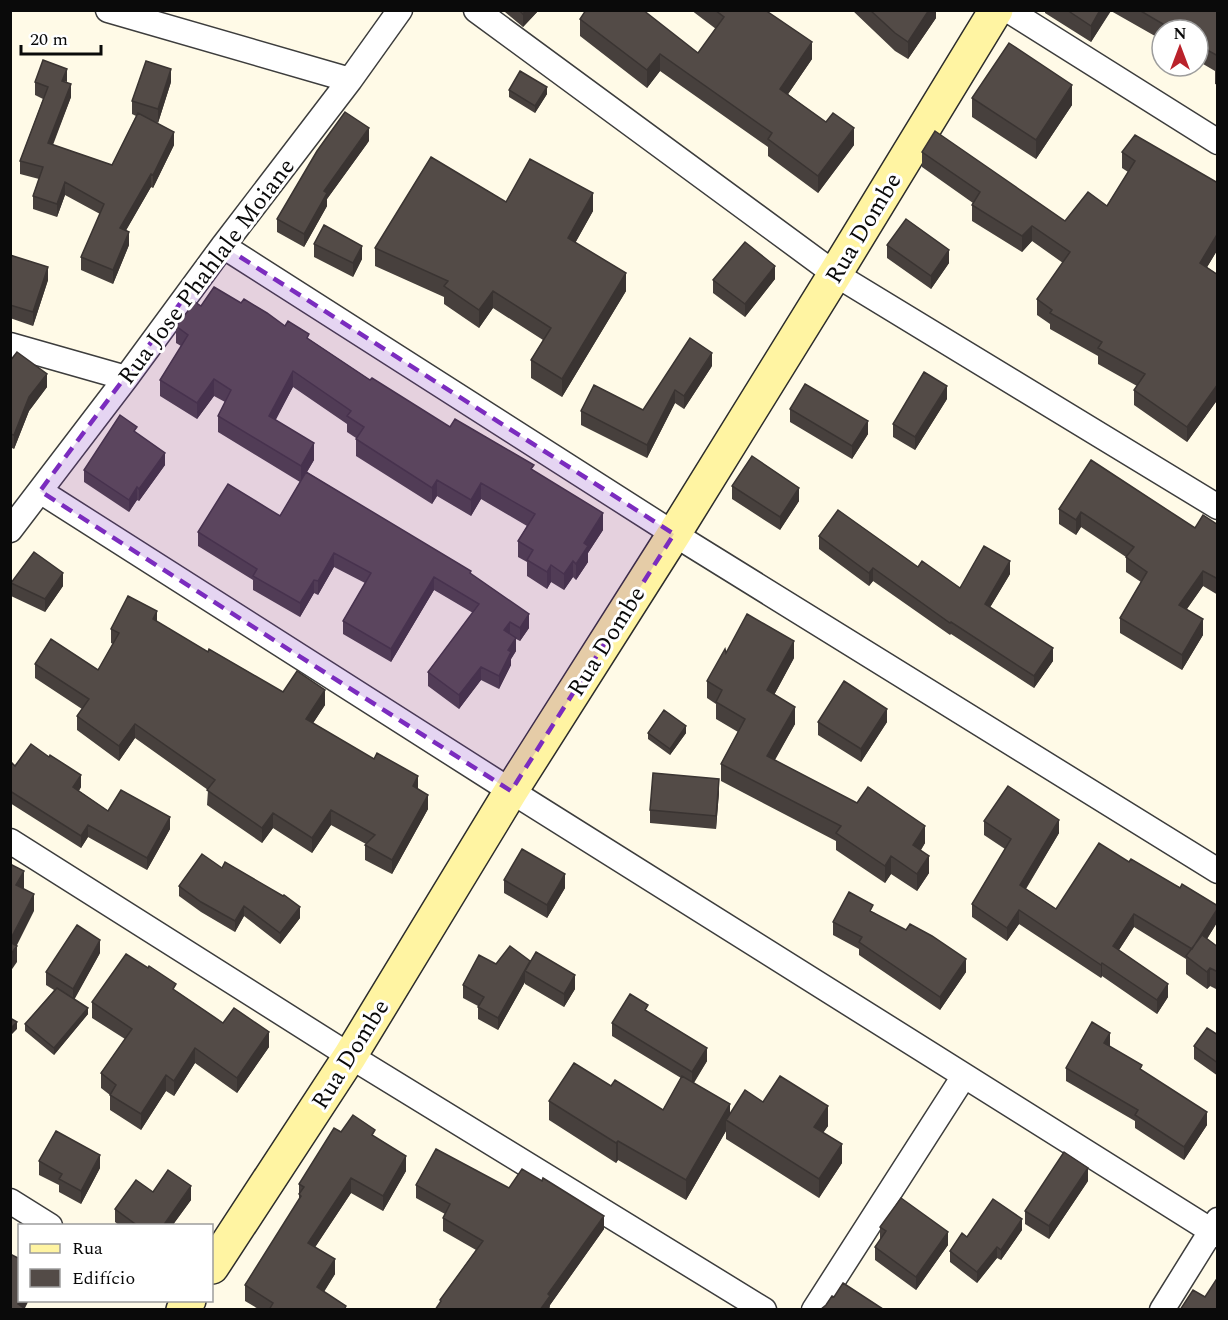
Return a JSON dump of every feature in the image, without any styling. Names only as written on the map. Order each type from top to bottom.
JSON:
[{"type":"street","points":[[108,10],[350,80]]},
{"type":"street","name":"Rua Jose Phahlale Moiane","points":[[10,530],[350,80],[400,10]]},
{"type":"street","points":[[476,10],[835,274],[1218,507]]},
{"type":"street","name":"Rua Dombe","points":[[213,1265],[350,1056],[511,791],[674,534],[996,10]]},
{"type":"street","points":[[1008,10],[1218,142]]},
{"type":"street","points":[[223,246],[674,534],[1218,871]]},
{"type":"street","points":[[10,345],[126,378]]},
{"type":"street","points":[[40,491],[964,1076],[1215,1229],[1162,1310]]},
{"type":"street","points":[[10,841],[350,1056],[764,1310]]},
{"type":"street","points":[[814,1310],[964,1076]]},
{"type":"street","points":[[10,1200],[47,1224]]},
{"type":"highlighted area","points":[[223,246],[674,534],[511,791],[40,491]]},
{"type":"building","points":[[586,10],[643,10],[698,53],[724,17],[715,10],[765,10],[812,42],[780,89],[826,122],[833,113],[854,128],[818,176],[768,139],[772,133],[660,54],[647,70],[580,19]]},
{"type":"building","points":[[870,10],[929,10],[908,42]]},
{"type":"building","points":[[1067,10],[1100,10],[1091,26]]},
{"type":"building","points":[[1139,10],[1218,10],[1218,56],[1210,52],[1210,18],[1153,18]]},
{"type":"building","points":[[1009,43],[1072,85],[1036,140],[972,98]]},
{"type":"building","points":[[43,60],[67,69],[62,81],[71,84],[48,143],[112,165],[138,113],[174,132],[153,175],[151,174],[120,228],[129,232],[113,270],[81,257],[104,204],[65,182],[57,204],[33,196],[43,167],[20,161],[48,87],[35,82]]},
{"type":"building","points":[[146,61],[171,69],[158,109],[132,101]]},
{"type":"building","points":[[520,71],[547,87],[535,106],[509,90]]},
{"type":"building","points":[[345,112],[369,128],[324,191],[327,193],[304,234],[277,219],[317,151]]},
{"type":"building","points":[[935,131],[1065,221],[1088,192],[1107,206],[1135,161],[1122,152],[1135,135],[1218,183],[1218,233],[1200,263],[1218,275],[1218,384],[1187,427],[1134,390],[1145,374],[1098,348],[1102,342],[1050,313],[1052,310],[1037,299],[1070,252],[1032,226],[1022,236],[972,205],[980,192],[922,152]]},
{"type":"building","points":[[431,157],[506,202],[530,159],[593,193],[568,238],[626,273],[562,379],[531,360],[551,328],[493,291],[479,310],[444,286],[448,281],[375,248]]},
{"type":"building","points":[[906,219],[949,250],[931,276],[887,245]]},
{"type":"building","points":[[324,225],[362,246],[353,263],[314,244]]},
{"type":"building","points":[[745,242],[775,266],[745,304],[713,280]]},
{"type":"building","points":[[10,255],[48,267],[33,312],[10,305]]},
{"type":"building","points":[[214,287],[241,303],[244,299],[285,326],[288,321],[309,334],[307,338],[370,380],[372,378],[450,427],[455,419],[534,465],[531,469],[603,513],[584,543],[588,546],[576,564],[573,561],[564,574],[551,565],[547,572],[527,560],[533,550],[518,541],[535,514],[481,483],[471,500],[437,480],[432,488],[356,439],[364,427],[347,416],[351,411],[293,371],[269,416],[314,443],[301,466],[218,416],[231,390],[214,379],[197,403],[160,380],[188,335],[176,326],[195,302],[201,306]]},
{"type":"building","points":[[690,338],[712,353],[684,396],[675,390],[647,445],[581,411],[594,385],[643,410]]},
{"type":"building","points":[[17,352],[47,374],[29,397],[14,435],[10,434],[10,361]]},
{"type":"building","points":[[924,372],[947,386],[915,437],[893,424]]},
{"type":"building","points":[[805,384],[868,421],[852,446],[790,409]]},
{"type":"building","points":[[120,415],[137,427],[134,431],[165,453],[129,500],[84,470]]},
{"type":"building","points":[[752,456],[799,488],[780,517],[732,486]]},
{"type":"building","points":[[1091,460],[1195,528],[1203,515],[1218,525],[1218,579],[1203,571],[1179,605],[1203,619],[1182,655],[1120,618],[1147,572],[1126,557],[1134,547],[1081,512],[1076,520],[1059,509]]},
{"type":"building","points":[[306,472],[471,571],[470,573],[529,614],[520,628],[510,622],[504,630],[516,638],[508,650],[511,652],[499,676],[481,667],[459,695],[428,672],[479,604],[434,577],[391,649],[343,621],[371,573],[334,553],[318,581],[314,580],[300,603],[253,576],[257,569],[198,532],[228,484],[280,516]]},
{"type":"building","points":[[838,510],[918,567],[922,561],[960,588],[984,546],[1010,561],[985,604],[1053,648],[1034,676],[950,623],[873,568],[869,573],[819,536]]},
{"type":"building","points":[[34,552],[63,573],[45,599],[11,583]]},
{"type":"building","points":[[128,596],[157,611],[153,619],[208,652],[209,649],[283,692],[297,671],[325,690],[306,719],[374,759],[377,753],[418,776],[413,786],[428,795],[392,860],[365,845],[375,835],[331,810],[312,838],[273,813],[262,828],[207,790],[215,780],[135,724],[119,746],[77,716],[89,699],[35,664],[51,639],[98,670],[119,633],[111,629]]},
{"type":"building","points":[[747,614],[794,641],[767,690],[795,707],[767,756],[857,803],[868,787],[925,826],[913,845],[929,856],[917,874],[891,856],[885,866],[836,833],[841,826],[721,764],[745,719],[716,702],[722,690],[707,681],[725,649],[726,653]]},
{"type":"building","points":[[844,681],[887,709],[861,749],[818,722]]},
{"type":"building","points":[[664,710],[686,726],[670,749],[648,733]]},
{"type":"building","points":[[31,744],[81,775],[73,787],[108,811],[121,790],[170,817],[147,858],[88,825],[81,836],[10,791],[10,766],[12,763],[15,766]]},
{"type":"building","points":[[653,773],[719,779],[716,816],[650,810]]},
{"type":"building","points":[[1008,786],[1059,820],[1020,885],[1056,909],[1099,843],[1129,862],[1131,859],[1180,888],[1182,884],[1218,906],[1192,949],[1134,914],[1113,946],[1168,984],[1157,1000],[1019,910],[1007,928],[972,904],[1011,839],[984,821]]},
{"type":"building","points":[[522,849],[565,874],[547,905],[504,880]]},
{"type":"building","points":[[202,854],[222,868],[225,862],[284,895],[300,907],[280,933],[244,906],[235,921],[201,902],[179,886]]},
{"type":"building","points":[[10,864],[24,871],[16,885],[34,894],[10,940]]},
{"type":"building","points":[[849,892],[873,905],[870,911],[906,930],[910,924],[966,959],[940,997],[859,942],[862,937],[833,922]]},
{"type":"building","points":[[77,925],[100,940],[73,989],[46,972]]},
{"type":"building","points":[[1202,935],[1218,947],[1218,972],[1210,968],[1207,972],[1186,956]]},
{"type":"building","points":[[10,942],[17,946],[10,955]]},
{"type":"building","points":[[510,946],[530,961],[498,1018],[478,1007],[484,997],[463,985],[479,955],[496,964]]},
{"type":"building","points":[[536,952],[575,975],[564,994],[525,971]]},
{"type":"building","points":[[126,954],[176,984],[173,989],[223,1023],[234,1008],[269,1032],[237,1078],[195,1048],[174,1081],[166,1075],[141,1114],[110,1095],[116,1085],[101,1073],[132,1029],[92,1002]]},
{"type":"building","points":[[57,988],[88,1008],[54,1048],[25,1024]]},
{"type":"building","points":[[630,994],[648,1005],[645,1010],[707,1048],[692,1072],[612,1023]]},
{"type":"building","points":[[10,1018],[17,1022],[10,1029]]},
{"type":"building","points":[[1092,1022],[1110,1033],[1104,1043],[1142,1065],[1140,1069],[1207,1112],[1184,1147],[1135,1115],[1138,1110],[1066,1068]]},
{"type":"building","points":[[1207,1028],[1218,1035],[1218,1063],[1194,1046]]},
{"type":"building","points":[[574,1063],[611,1086],[615,1080],[663,1110],[682,1076],[730,1104],[686,1180],[618,1141],[616,1143],[549,1101]]},
{"type":"building","points":[[780,1076],[828,1106],[814,1127],[842,1144],[819,1179],[726,1120],[745,1090],[763,1102]]},
{"type":"building","points":[[353,1115],[375,1130],[372,1135],[406,1156],[383,1196],[351,1178],[308,1243],[335,1259],[317,1287],[346,1306],[344,1310],[269,1310],[273,1303],[245,1285],[301,1196],[299,1194],[304,1187],[299,1184],[334,1128],[341,1132]]},
{"type":"building","points":[[56,1131],[100,1155],[81,1191],[59,1179],[62,1174],[39,1161]]},
{"type":"building","points":[[436,1149],[509,1188],[522,1169],[542,1181],[543,1178],[604,1216],[548,1294],[550,1296],[540,1310],[435,1310],[483,1241],[443,1218],[450,1204],[416,1185]]},
{"type":"building","points":[[1064,1152],[1088,1168],[1049,1226],[1025,1211]]},
{"type":"building","points":[[168,1170],[191,1186],[164,1224],[135,1224],[115,1209],[136,1180],[153,1192]]},
{"type":"building","points":[[901,1198],[948,1232],[916,1277],[875,1247],[886,1231],[880,1227]]},
{"type":"building","points":[[993,1199],[1022,1219],[1001,1250],[997,1247],[977,1272],[950,1251],[962,1233],[967,1237]]},
{"type":"building","points":[[10,1254],[18,1258],[18,1304],[27,1310],[10,1310]]},
{"type":"building","points":[[1218,1277],[1218,1310],[1180,1310],[1193,1290],[1205,1297]]},
{"type":"building","points":[[843,1283],[883,1309],[820,1310],[832,1296],[834,1297]]}]
